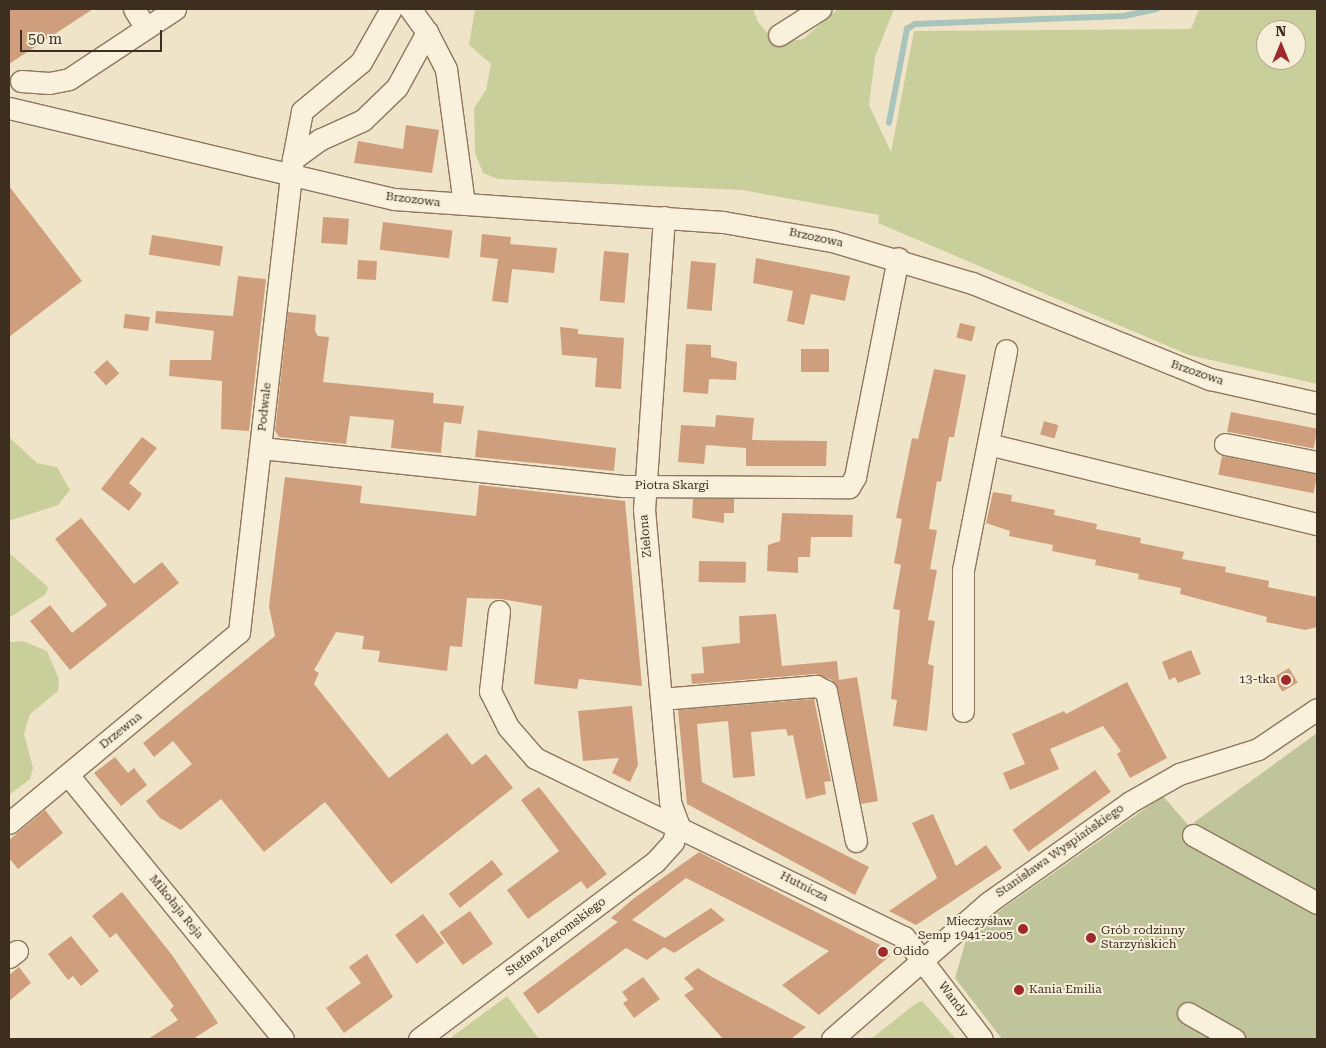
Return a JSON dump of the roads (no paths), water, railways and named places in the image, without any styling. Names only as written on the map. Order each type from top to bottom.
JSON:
[{"type":"street","points":[[134,9],[146,28]]},
{"type":"street","points":[[21,81],[59,83],[175,9]]},
{"type":"street","name":"Podwale","points":[[234,640],[241,626],[292,166],[302,111],[362,62],[391,9]]},
{"type":"street","points":[[410,9],[427,32],[446,69],[464,204]]},
{"type":"street","points":[[779,35],[820,9]]},
{"type":"street","points":[[292,166],[380,107],[414,60],[427,32]]},
{"type":"street","name":"Brzozowa","points":[[9,108],[292,166],[394,199],[664,217],[764,228],[898,258],[989,289],[1197,374],[1317,403]]},
{"type":"street","name":"Zielona","points":[[664,217],[645,485],[670,802],[678,824]]},
{"type":"street","name":"Piotra Skargi","points":[[261,448],[623,486],[843,488],[853,484],[898,258]]},
{"type":"street","points":[[963,711],[963,570],[1006,350]]},
{"type":"street","points":[[988,444],[1317,524]]},
{"type":"street","points":[[1226,444],[1317,462]]},
{"type":"street","name":"Hutnicza","points":[[500,611],[490,691],[508,727],[535,758],[556,771],[678,824],[904,937],[924,960]]},
{"type":"street","name":"Drzewna","points":[[9,823],[234,640]]},
{"type":"street","points":[[661,698],[816,686],[826,691],[856,841]]},
{"type":"street","name":"Stanisława Wyspiańskiego","points":[[832,1039],[989,902],[1151,788],[1178,774],[1258,749],[1317,709]]},
{"type":"street","name":"Mikołaja Reja","points":[[68,775],[283,1039]]},
{"type":"street","name":"Stefana Żeromskiego","points":[[419,1039],[655,862],[673,842],[678,824]]},
{"type":"street","points":[[1193,835],[1317,903]]},
{"type":"street","name":"Wandy","points":[[924,960],[982,1039]]},
{"type":"street","points":[[1188,1013],[1234,1039]]},
{"type":"waterway","points":[[889,123],[907,29],[915,24],[1124,16],[1156,9]]},
{"type":"place","name":"13-tka","points":[[1286,680]]},
{"type":"place","name":"Mieczysław Semp 1941-2005","points":[[1023,929]]},
{"type":"place","name":"Grób rodzinny Starzyńskich","points":[[1091,938]]},
{"type":"place","name":"Odido","points":[[883,952]]},
{"type":"place","name":"Kania Emilia","points":[[1019,990]]}]
